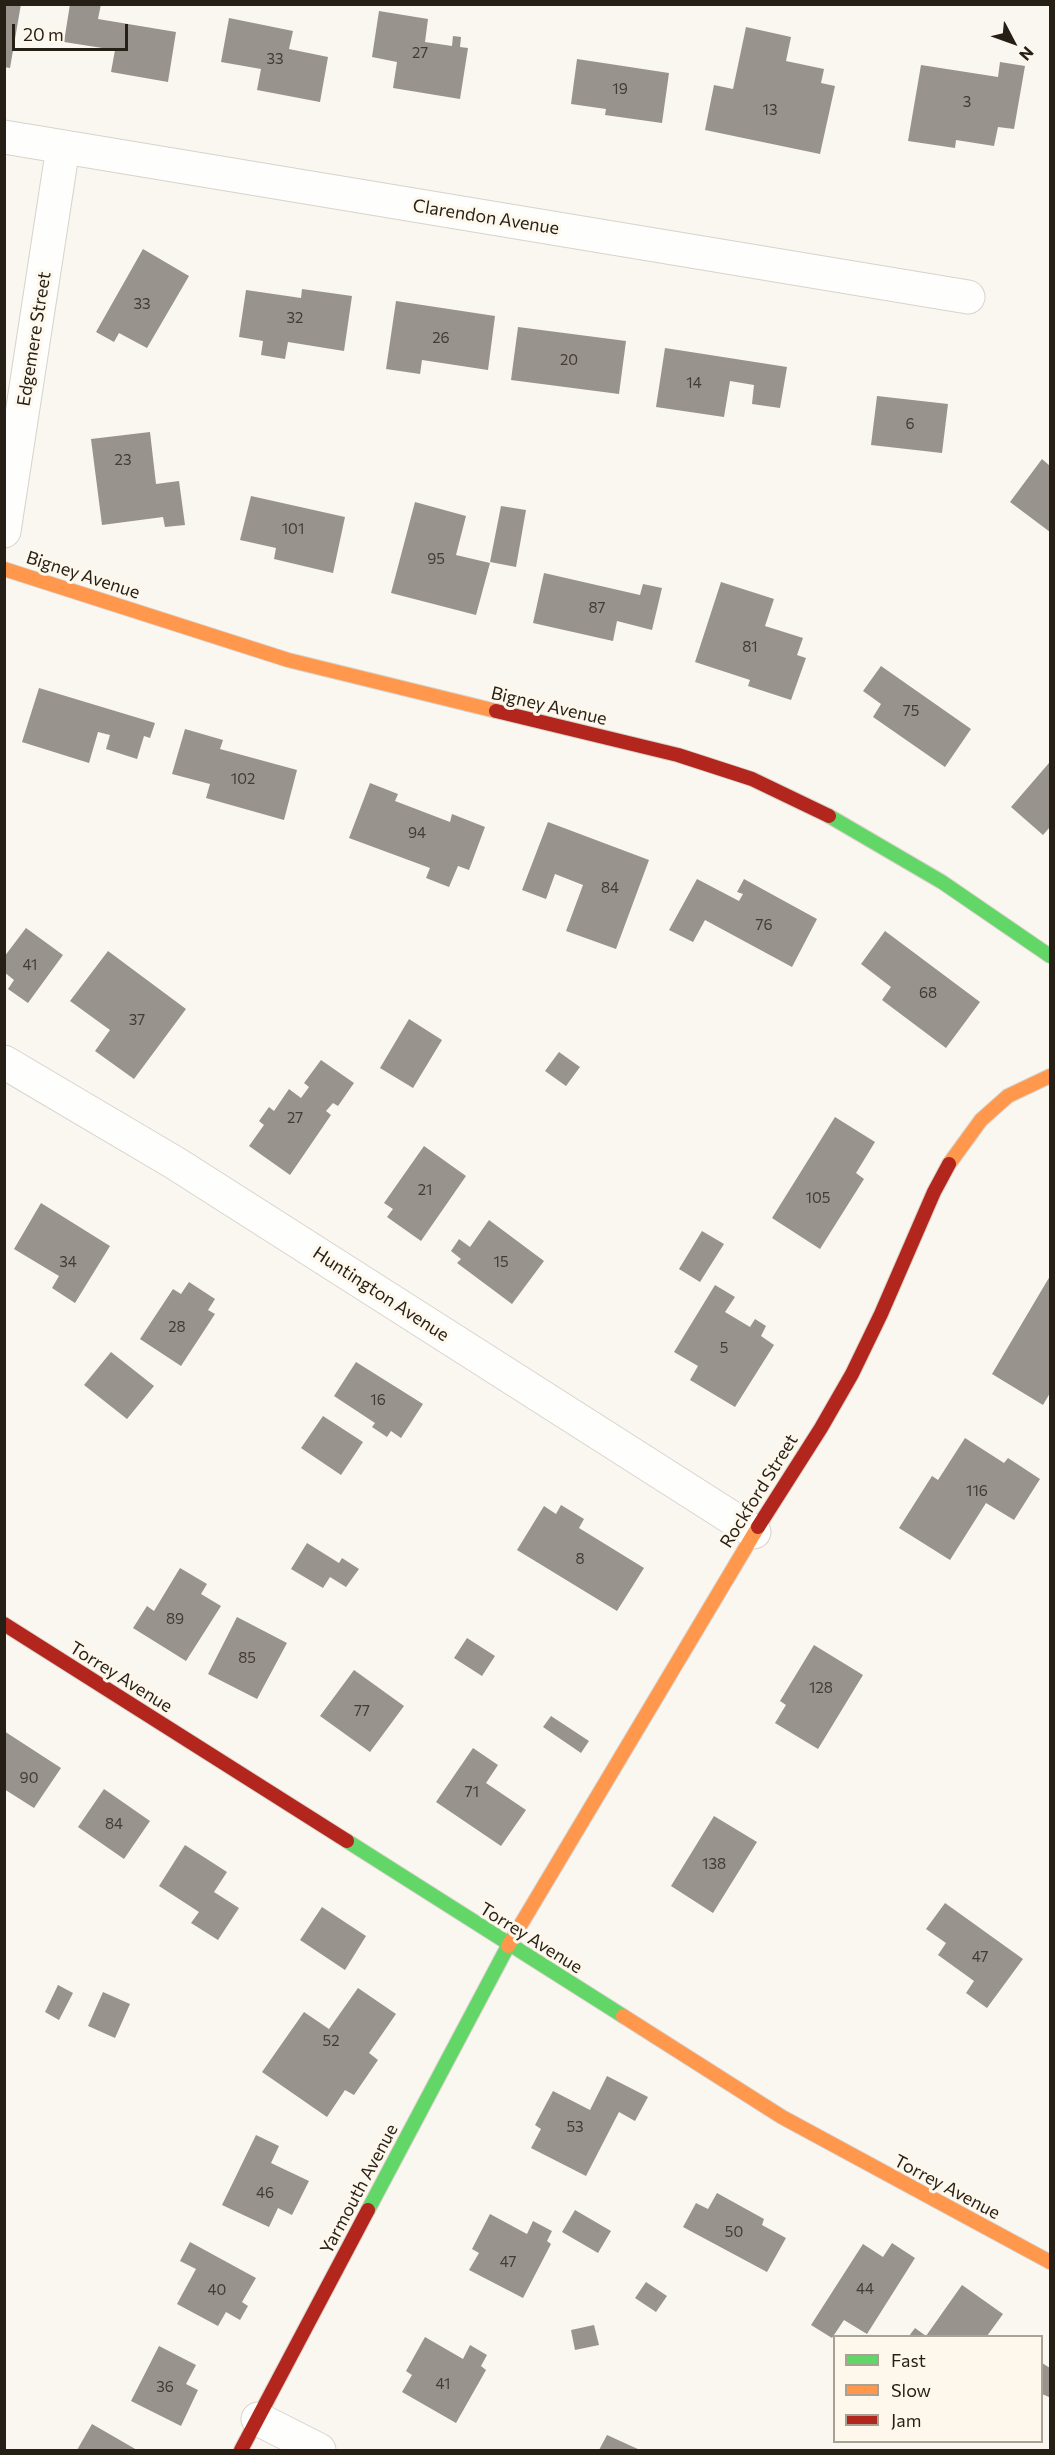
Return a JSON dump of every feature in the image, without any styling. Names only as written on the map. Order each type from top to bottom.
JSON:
[{"type":"street","name":"Clarendon Avenue","points":[[4,137],[968,297]]},
{"type":"street","name":"Edgemere Street","points":[[4,531],[63,147]]},
{"type":"street","name":"Bigney Avenue","points":[[4,569],[288,660],[678,755],[752,779],[812,806],[867,837],[942,882],[1050,956]]},
{"type":"street","name":"Huntington Avenue","points":[[4,1062],[175,1163],[754,1532]]},
{"type":"street","name":"Rockford Street","points":[[509,1945],[754,1532],[821,1428],[852,1374],[934,1192],[956,1152],[981,1120],[1008,1096],[1050,1076]]},
{"type":"street","name":"Torrey Avenue","points":[[4,1624],[782,2117],[1050,2262]]},
{"type":"street","name":"Yarmouth Avenue","points":[[241,2451],[509,1945]]},
{"type":"street","points":[[258,2420],[319,2451]]},
{"type":"building","points":[[4,4],[21,4],[10,68],[4,67]]},
{"type":"building","points":[[70,4],[101,4],[98,19],[176,32],[168,82],[111,72],[115,50],[64,42]]},
{"type":"building","points":[[379,11],[428,19],[425,42],[452,46],[453,36],[461,37],[460,47],[468,48],[460,99],[393,88],[397,62],[372,57]]},
{"type":"building","points":[[229,18],[293,31],[289,49],[328,57],[320,102],[257,90],[261,69],[221,62]]},
{"type":"building","points":[[746,27],[791,37],[786,61],[824,69],[821,83],[835,86],[820,154],[705,130],[714,85],[733,89]]},
{"type":"building","points":[[577,59],[669,73],[662,123],[605,115],[606,109],[571,104]]},
{"type":"building","points":[[1000,62],[1025,66],[1014,129],[998,127],[994,146],[956,140],[955,148],[908,141],[921,65],[998,77]]},
{"type":"building","points":[[143,249],[189,276],[147,348],[119,333],[114,342],[96,332]]},
{"type":"building","points":[[302,289],[352,296],[344,351],[288,342],[285,359],[261,355],[263,341],[239,337],[246,290],[301,298]]},
{"type":"building","points":[[396,301],[495,316],[488,370],[422,360],[420,374],[386,369]]},
{"type":"building","points":[[518,327],[626,341],[619,394],[511,380]]},
{"type":"building","points":[[665,348],[787,367],[780,408],[752,404],[754,385],[730,381],[724,417],[656,407]]},
{"type":"building","points":[[877,396],[948,404],[942,453],[871,445]]},
{"type":"building","points":[[150,432],[156,484],[179,481],[185,525],[165,527],[163,517],[102,525],[91,439]]},
{"type":"building","points":[[1042,459],[1050,466],[1050,532],[1010,502]]},
{"type":"building","points":[[251,496],[345,517],[333,573],[274,559],[276,548],[240,540]]},
{"type":"building","points":[[415,502],[466,516],[456,555],[490,563],[476,615],[391,593]]},
{"type":"building","points":[[501,506],[526,510],[516,567],[490,562]]},
{"type":"building","points":[[544,573],[640,595],[643,584],[662,588],[652,630],[617,621],[613,641],[533,623]]},
{"type":"building","points":[[721,582],[774,599],[765,626],[803,638],[797,655],[806,658],[791,700],[748,686],[750,680],[695,662]]},
{"type":"building","points":[[881,666],[971,729],[945,767],[873,717],[881,704],[863,691]]},
{"type":"building","points":[[39,688],[155,723],[150,738],[144,736],[137,759],[106,749],[110,735],[98,732],[89,763],[22,742]]},
{"type":"building","points":[[185,729],[223,740],[220,749],[297,770],[284,820],[206,798],[210,784],[172,774]]},
{"type":"building","points":[[1049,763],[1050,827],[1043,835],[1011,807]]},
{"type":"building","points":[[370,783],[398,794],[395,801],[450,822],[452,814],[485,827],[469,870],[458,866],[449,887],[426,878],[430,868],[349,838]]},
{"type":"building","points":[[548,822],[649,860],[616,949],[566,931],[583,885],[555,874],[546,899],[522,890]]},
{"type":"building","points":[[697,879],[739,901],[743,894],[737,892],[744,879],[817,919],[792,967],[705,920],[693,942],[669,930]]},
{"type":"building","points":[[26,928],[63,955],[28,1003],[8,989],[14,980],[4,972],[4,957]]},
{"type":"building","points":[[885,931],[980,1002],[946,1048],[882,1000],[891,987],[861,964]]},
{"type":"building","points":[[108,951],[186,1009],[134,1079],[95,1051],[110,1030],[70,1001]]},
{"type":"building","points":[[409,1019],[442,1040],[413,1088],[380,1068]]},
{"type":"building","points":[[559,1052],[580,1067],[566,1086],[545,1071]]},
{"type":"building","points":[[321,1060],[354,1083],[338,1106],[333,1103],[326,1111],[331,1115],[290,1175],[249,1146],[264,1125],[259,1121],[269,1107],[274,1111],[289,1089],[301,1098],[309,1087],[304,1083]]},
{"type":"building","points":[[835,1117],[875,1142],[856,1173],[864,1179],[820,1249],[772,1218]]},
{"type":"building","points":[[424,1146],[466,1176],[421,1241],[387,1217],[393,1209],[384,1203]]},
{"type":"building","points":[[41,1203],[110,1246],[75,1303],[52,1288],[59,1276],[14,1249]]},
{"type":"building","points":[[489,1220],[544,1261],[512,1304],[457,1263],[461,1259],[451,1251],[459,1239],[470,1247]]},
{"type":"building","points":[[702,1231],[724,1244],[700,1282],[679,1269]]},
{"type":"building","points":[[1050,1276],[1050,1393],[1043,1405],[992,1374]]},
{"type":"building","points":[[189,1282],[215,1299],[208,1310],[215,1314],[181,1366],[140,1339],[173,1289],[181,1294]]},
{"type":"building","points":[[715,1285],[735,1297],[725,1312],[750,1327],[755,1319],[766,1326],[761,1336],[774,1345],[735,1407],[690,1380],[698,1366],[674,1352]]},
{"type":"building","points":[[111,1352],[154,1386],[127,1419],[84,1385]]},
{"type":"building","points":[[356,1362],[423,1404],[401,1438],[391,1431],[387,1437],[372,1427],[375,1423],[334,1396]]},
{"type":"building","points":[[323,1416],[363,1442],[341,1475],[301,1448]]},
{"type":"building","points":[[965,1438],[1004,1463],[1008,1458],[1040,1479],[1014,1520],[986,1503],[950,1560],[899,1528],[932,1476],[938,1480]]},
{"type":"building","points":[[561,1505],[584,1519],[579,1528],[644,1568],[617,1611],[517,1550],[544,1506],[556,1514]]},
{"type":"building","points":[[307,1543],[339,1563],[342,1558],[359,1569],[346,1587],[330,1577],[323,1588],[291,1569]]},
{"type":"building","points":[[180,1568],[207,1584],[201,1594],[221,1606],[186,1661],[133,1628],[147,1606],[154,1611]]},
{"type":"building","points":[[237,1617],[287,1643],[257,1699],[208,1674]]},
{"type":"building","points":[[467,1638],[495,1656],[482,1676],[454,1658]]},
{"type":"building","points":[[814,1645],[863,1675],[818,1749],[775,1723],[786,1705],[780,1701]]},
{"type":"building","points":[[354,1670],[404,1706],[370,1752],[320,1716]]},
{"type":"building","points":[[551,1716],[589,1741],[581,1753],[543,1727]]},
{"type":"building","points":[[4,1731],[61,1768],[34,1808],[4,1789]]},
{"type":"building","points":[[473,1748],[498,1765],[486,1783],[526,1810],[501,1846],[436,1802]]},
{"type":"building","points":[[104,1789],[150,1821],[124,1859],[78,1827]]},
{"type":"building","points":[[714,1816],[757,1842],[713,1913],[671,1886]]},
{"type":"building","points":[[185,1845],[227,1872],[214,1892],[239,1908],[218,1940],[191,1923],[199,1912],[159,1886]]},
{"type":"building","points":[[945,1903],[1023,1959],[987,2008],[966,1993],[974,1981],[938,1955],[946,1943],[926,1929]]},
{"type":"building","points":[[322,1907],[366,1936],[345,1970],[300,1940]]},
{"type":"building","points":[[58,1985],[73,1993],[59,2020],[45,2012]]},
{"type":"building","points":[[358,1988],[396,2014],[369,2053],[378,2060],[354,2095],[345,2090],[327,2117],[262,2072],[304,2012],[329,2029]]},
{"type":"building","points":[[103,1992],[130,2004],[115,2038],[88,2026]]},
{"type":"building","points":[[607,2076],[648,2097],[635,2121],[619,2112],[586,2176],[531,2148],[541,2129],[535,2125],[553,2091],[590,2110]]},
{"type":"building","points":[[256,2135],[279,2146],[271,2163],[309,2181],[292,2215],[278,2208],[269,2227],[222,2205]]},
{"type":"building","points":[[717,2193],[764,2219],[762,2225],[786,2238],[767,2272],[683,2227],[696,2203],[708,2209]]},
{"type":"building","points":[[575,2210],[611,2231],[598,2253],[562,2232]]},
{"type":"building","points":[[490,2214],[527,2234],[533,2221],[552,2231],[547,2241],[551,2244],[523,2298],[469,2270],[479,2253],[472,2249]]},
{"type":"building","points":[[190,2242],[256,2278],[242,2302],[248,2306],[240,2320],[226,2312],[218,2326],[177,2304],[196,2269],[180,2261]]},
{"type":"building","points":[[892,2243],[915,2258],[867,2334],[844,2320],[832,2338],[811,2325],[863,2244],[883,2257]]},
{"type":"building","points":[[646,2282],[667,2296],[656,2312],[635,2298]]},
{"type":"building","points":[[962,2285],[1003,2314],[988,2335],[927,2335]]},
{"type":"building","points":[[594,2325],[599,2345],[575,2350],[571,2330]]},
{"type":"building","points":[[915,2328],[925,2335],[910,2335]]},
{"type":"building","points":[[425,2337],[463,2359],[470,2345],[487,2355],[481,2366],[486,2370],[456,2423],[402,2392],[412,2375],[406,2371]]},
{"type":"building","points":[[159,2346],[196,2365],[186,2384],[198,2390],[181,2426],[131,2401]]},
{"type":"building","points":[[1043,2364],[1050,2368],[1049,2397],[1043,2394]]},
{"type":"building","points":[[92,2424],[137,2450],[77,2450]]},
{"type":"building","points":[[607,2435],[640,2450],[599,2450]]},
{"type":"traffic: fast","points":[[829,816],[942,882],[1050,956]]},
{"type":"traffic: fast","points":[[347,1841],[623,2016]]},
{"type":"traffic: fast","points":[[368,2210],[508,1946]]},
{"type":"traffic: slow","points":[[4,569],[288,660],[496,711]]},
{"type":"traffic: slow","points":[[949,1164],[981,1120],[1008,1096],[1050,1076]]},
{"type":"traffic: slow","points":[[508,1946],[758,1527]]},
{"type":"traffic: slow","points":[[623,2016],[782,2117],[1050,2262]]},
{"type":"traffic: jam","points":[[496,711],[678,755],[752,779],[829,816]]},
{"type":"traffic: jam","points":[[758,1527],[821,1428],[852,1374],[934,1192],[949,1164]]},
{"type":"traffic: jam","points":[[4,1624],[347,1841]]},
{"type":"traffic: jam","points":[[241,2450],[368,2210]]}]
